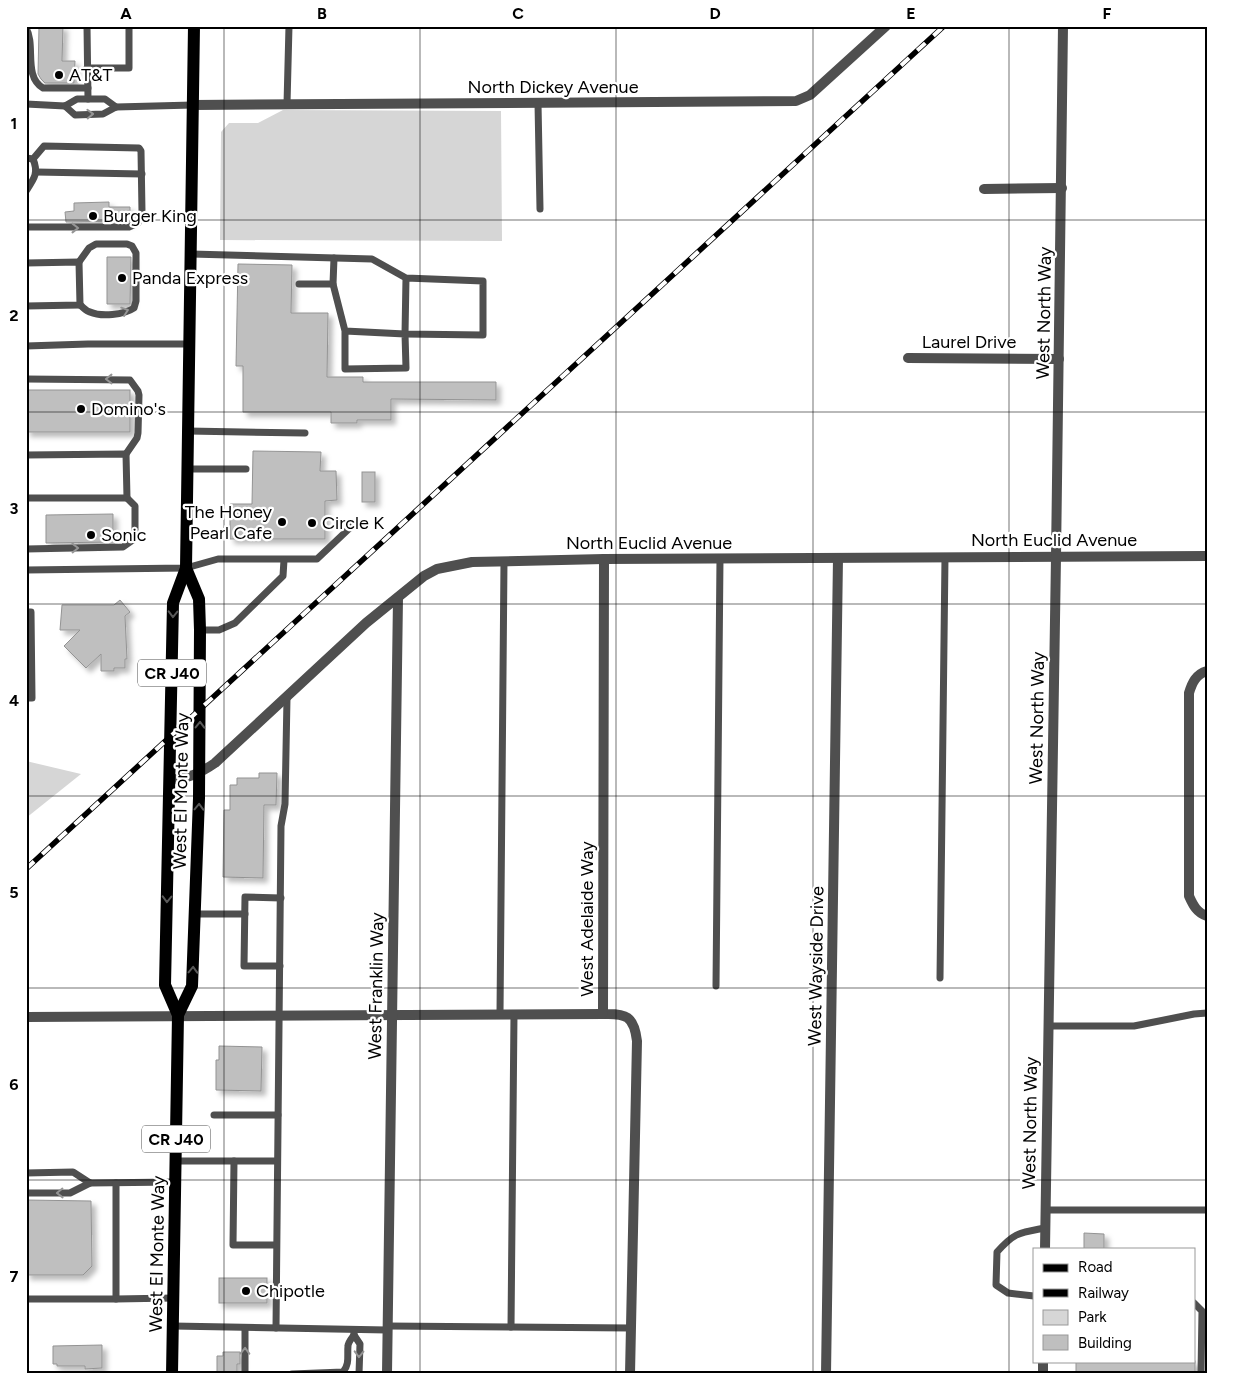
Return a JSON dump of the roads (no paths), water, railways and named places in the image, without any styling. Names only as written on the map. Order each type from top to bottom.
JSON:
[{"type":"main road","name":"West El Monte Way","points":[[172,1374],[178,1015],[165,984],[173,602],[186,568],[194,26]]},
{"type":"main road","name":"West El Monte Way","points":[[178,1015],[192,986],[200,774],[199,599],[186,568]]},
{"type":"street","name":"North Dickey Avenue","points":[[193,105],[796,101],[810,95],[886,26]]},
{"type":"street","name":"West North Way","points":[[1044,1248],[1062,188],[1063,26]]},
{"type":"street","points":[[984,188],[1062,188]]},
{"type":"street","name":"Laurel Drive","points":[[908,358],[1059,359]]},
{"type":"street","name":"North Euclid Avenue","points":[[169,780],[200,774],[216,763],[366,623],[424,576],[437,569],[472,562],[604,559],[1207,556]]},
{"type":"street","name":"West Wayside Drive","points":[[826,1374],[838,558]]},
{"type":"street","name":"West Adelaide Way","points":[[604,559],[602,1014],[619,1013],[629,1019],[635,1027],[637,1041],[630,1374]]},
{"type":"street","name":"West Franklin Way","points":[[387,1374],[398,598]]},
{"type":"street","points":[[1207,671],[1202,672],[1193,680],[1189,693],[1188,896],[1194,907],[1201,914],[1207,916]]},
{"type":"street","points":[[26,1017],[602,1014]]},
{"type":"lane","points":[[88,26],[88,99]]},
{"type":"lane","points":[[87,68],[129,68],[130,26]]},
{"type":"lane","points":[[287,104],[289,26]]},
{"type":"lane","points":[[26,28],[30,35],[33,77],[38,85],[42,88],[88,88]]},
{"type":"lane","points":[[26,104],[65,106],[77,99],[105,99],[116,107]]},
{"type":"lane","points":[[538,103],[540,209]]},
{"type":"lane","points":[[65,106],[75,115],[103,114],[116,107],[193,105]]},
{"type":"lane","points":[[26,227],[134,226],[141,219],[141,151],[136,147],[44,146],[29,159],[36,172]]},
{"type":"lane","points":[[36,172],[142,174]]},
{"type":"lane","points":[[26,191],[36,172]]},
{"type":"lane","points":[[26,306],[80,305],[89,312],[97,314],[124,314],[134,308],[136,301],[136,253],[132,246],[127,244],[96,244],[89,248],[79,262],[80,305]]},
{"type":"lane","points":[[191,254],[372,259],[406,278],[484,281],[483,336],[345,331]]},
{"type":"lane","points":[[334,258],[333,284],[345,331],[345,369],[406,368],[406,278]]},
{"type":"lane","points":[[26,263],[79,262]]},
{"type":"lane","points":[[299,284],[333,284]]},
{"type":"lane","points":[[26,346],[190,344]]},
{"type":"lane","points":[[26,379],[130,380],[139,395],[137,438],[126,454],[127,498],[135,506],[135,537],[123,547],[26,549]]},
{"type":"lane","points":[[188,431],[305,433]]},
{"type":"lane","points":[[26,455],[126,454]]},
{"type":"lane","points":[[187,469],[246,469]]},
{"type":"lane","points":[[26,498],[127,498]]},
{"type":"lane","points":[[26,570],[186,568],[218,559],[316,559],[354,524]]},
{"type":"lane","points":[[940,978],[945,557]]},
{"type":"lane","points":[[716,986],[720,558]]},
{"type":"lane","points":[[200,630],[219,630],[236,624],[280,580],[284,572],[284,560]]},
{"type":"lane","points":[[500,1014],[504,561]]},
{"type":"lane","points":[[26,612],[32,612],[32,698],[26,698]]},
{"type":"lane","points":[[276,1328],[281,826],[285,804],[287,698]]},
{"type":"lane","points":[[280,966],[244,966],[245,897],[281,898]]},
{"type":"lane","points":[[195,914],[245,914]]},
{"type":"lane","points":[[511,1327],[514,1014]]},
{"type":"lane","points":[[1048,1026],[1134,1026],[1194,1014],[1207,1014]]},
{"type":"lane","points":[[214,1115],[278,1115]]},
{"type":"lane","points":[[176,1161],[277,1161]]},
{"type":"lane","points":[[234,1161],[233,1245],[276,1245]]},
{"type":"lane","points":[[26,1173],[73,1172],[90,1183]]},
{"type":"lane","points":[[28,1193],[70,1193],[90,1183],[176,1182]]},
{"type":"lane","points":[[116,1183],[116,1299]]},
{"type":"lane","points":[[1045,1210],[1207,1210]]},
{"type":"lane","points":[[1033,1296],[1008,1292],[996,1285],[997,1252],[1008,1239],[1017,1233],[1045,1228]]},
{"type":"lane","points":[[26,1299],[174,1298]]},
{"type":"lane","points":[[1201,1374],[1204,1311]]},
{"type":"lane","points":[[173,1326],[354,1332],[388,1328],[631,1328]]},
{"type":"lane","points":[[245,1328],[245,1374]]},
{"type":"lane","points":[[292,1374],[343,1372],[348,1363],[348,1344],[354,1332]]},
{"type":"lane","points":[[354,1332],[360,1344],[358,1374]]},
{"type":"railway","points":[[26,869],[944,26]]},
{"type":"place","name":"AT&T","points":[[59,75]]},
{"type":"place","name":"Burger King","points":[[93,216]]},
{"type":"place","name":"Panda Express","points":[[122,278]]},
{"type":"place","name":"Domino's","points":[[81,409]]},
{"type":"place","name":"The Honey Pearl Cafe","points":[[282,522]]},
{"type":"place","name":"Circle K","points":[[312,523]]},
{"type":"place","name":"Sonic","points":[[91,535]]},
{"type":"place","name":"Chipotle","points":[[246,1291]]}]
